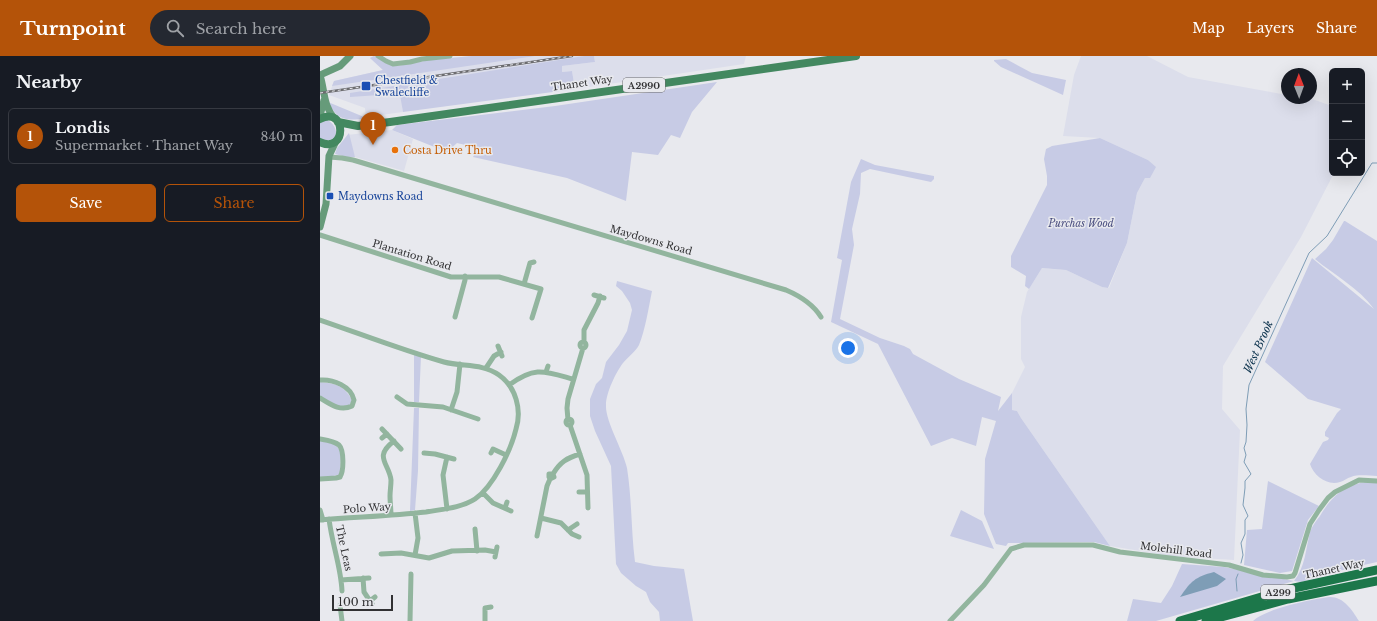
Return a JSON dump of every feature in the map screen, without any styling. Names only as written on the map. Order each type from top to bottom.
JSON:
[{"type":"highway","name":"Thanet Way","points":[[1180,621],[1285,590],[1377,570]]},
{"type":"highway","name":"Thanet Way","points":[[1206,621],[1288,599],[1377,581]]},
{"type":"main road","name":"Thanet Way","points":[[338,138],[344,132],[358,126],[856,56]]},
{"type":"main road","name":"Thanet Way","points":[[320,119],[326,117],[358,126]]},
{"type":"main road","points":[[321,142],[329,144],[338,138],[341,129],[337,120]]},
{"type":"street","points":[[337,120],[328,110],[324,100],[320,75],[340,66],[350,56]]},
{"type":"street","points":[[378,56],[393,64],[410,62],[422,58],[450,56]]},
{"type":"street","points":[[320,116],[324,100]]},
{"type":"street","points":[[320,227],[326,204],[329,156],[338,138]]},
{"type":"street","points":[[321,142],[329,156]]},
{"type":"street","name":"Maydowns Road","points":[[329,156],[353,160],[786,290],[804,299],[816,309],[821,317]]},
{"type":"street","name":"Plantation Road","points":[[320,234],[451,277],[499,277],[541,289],[532,318]]},
{"type":"street","points":[[524,284],[530,264],[534,262]]},
{"type":"street","points":[[454,317],[465,276]]},
{"type":"street","points":[[588,508],[586,475],[570,425],[566,424],[568,420],[568,399],[583,345],[584,330],[598,303],[599,296]]},
{"type":"street","points":[[320,320],[443,362],[486,368],[501,376],[508,385],[518,404],[518,420],[514,436],[506,455],[492,482],[483,493],[493,503],[511,511]]},
{"type":"street","points":[[486,368],[494,356],[501,354],[498,346]]},
{"type":"street","points":[[451,410],[457,392],[460,364]]},
{"type":"street","points":[[546,372],[548,366]]},
{"type":"street","points":[[508,385],[529,373],[546,372],[573,379]]},
{"type":"street","points":[[320,380],[328,380],[341,385],[352,394],[354,400],[352,406],[341,408],[333,406],[320,398]]},
{"type":"street","points":[[397,397],[407,404],[425,403],[478,419]]},
{"type":"street","points":[[382,429],[402,449]]},
{"type":"street","points":[[382,438],[387,434]]},
{"type":"street","points":[[320,439],[339,445],[342,452],[343,470],[340,477],[320,479]]},
{"type":"street","points":[[391,515],[390,475],[385,467],[383,459],[384,452],[394,441]]},
{"type":"street","points":[[491,453],[493,449],[506,455]]},
{"type":"street","points":[[428,452],[454,459]]},
{"type":"street","points":[[537,536],[547,486],[551,476],[558,465],[565,460],[580,454]]},
{"type":"street","points":[[447,458],[443,475],[447,509]]},
{"type":"street","name":"Molehill Road","points":[[950,621],[984,584],[1011,549],[1024,545],[1093,545],[1120,552],[1228,565],[1263,575],[1293,576],[1310,524],[1328,498],[1335,492],[1359,480],[1377,481]]},
{"type":"street","points":[[579,492],[587,492]]},
{"type":"street","name":"Polo Way","points":[[321,520],[415,513],[447,509],[468,503],[483,493]]},
{"type":"street","points":[[505,508],[507,502]]},
{"type":"street","name":"The Leas","points":[[320,510],[321,520]]},
{"type":"street","points":[[415,513],[418,538],[415,555]]},
{"type":"street","points":[[541,518],[561,523],[568,530],[579,537]]},
{"type":"street","name":"The Leas","points":[[329,519],[338,557],[342,592]]},
{"type":"street","points":[[568,530],[577,524]]},
{"type":"street","points":[[475,529],[478,535],[476,551]]},
{"type":"street","points":[[381,554],[401,553],[429,558],[452,551],[490,550],[496,552]]},
{"type":"street","points":[[410,621],[411,574]]},
{"type":"street","name":"The Leas","points":[[341,580],[366,578],[364,592],[371,602],[375,597]]},
{"type":"street","points":[[340,605],[342,621]]},
{"type":"street","points":[[485,621],[485,608],[491,607]]},
{"type":"shaded area","points":[[374,56],[388,64],[397,66],[430,60],[472,56],[586,56],[401,95],[403,112],[366,117],[365,108],[329,95],[334,81],[383,70],[370,58]]},
{"type":"shaded area","points":[[594,56],[746,56],[744,64],[575,89],[572,71],[562,72],[562,66],[595,62]]},
{"type":"shaded area","points":[[1081,56],[1147,56],[1188,77],[1281,94],[1281,104],[1317,104],[1317,101],[1329,105],[1329,176],[1332,176],[1301,237],[1223,366],[1222,409],[1240,430],[1234,560],[1171,556],[1110,546],[1017,411],[1012,410],[1012,393],[1025,367],[1021,359],[1021,317],[1027,292],[1042,268],[1066,270],[1102,287],[1109,288],[1127,243],[1137,193],[1145,178],[1155,167],[1148,160],[1100,138],[1063,136],[1074,75]]},
{"type":"shaded area","points":[[392,130],[413,139],[404,171],[355,157],[347,135]]},
{"type":"shaded area","points":[[1214,572],[1226,579],[1217,586],[1180,597],[1194,580]]},
{"type":"green space","points":[[374,56],[388,64],[397,66],[430,60],[472,56],[535,56],[332,86],[334,81],[383,70],[370,58]]},
{"type":"green space","points":[[584,56],[594,56],[595,62],[562,66],[562,72],[572,71],[575,89],[403,112],[400,95],[394,94],[350,97],[350,93]]},
{"type":"green space","points":[[1006,59],[1032,73],[1066,80],[1063,95],[1001,67],[994,61]]},
{"type":"green space","points":[[717,82],[692,112],[680,138],[671,135],[658,155],[632,152],[626,201],[567,178],[473,157],[478,148],[457,143],[447,152],[392,130],[397,125],[555,106]]},
{"type":"green space","points":[[328,102],[364,117],[364,119],[343,118],[335,113]]},
{"type":"green space","points":[[327,120],[336,130],[335,136],[329,140],[320,139],[320,122]]},
{"type":"green space","points":[[349,133],[355,157],[346,157],[335,154],[337,148]]},
{"type":"green space","name":"Purchas Wood","points":[[1100,138],[1148,160],[1156,167],[1150,178],[1145,178],[1137,193],[1127,243],[1108,288],[1102,287],[1066,270],[1042,268],[1029,289],[1025,286],[1026,276],[1011,267],[1011,256],[1047,185],[1044,159],[1046,149],[1052,146]]},
{"type":"green space","points":[[861,159],[875,165],[934,176],[934,179],[931,182],[870,169],[861,173],[860,194],[852,229],[854,245],[840,319],[880,338],[904,346],[910,349],[913,354],[959,379],[1001,397],[998,411],[1012,393],[1012,410],[1017,411],[1110,546],[1094,542],[1008,543],[1006,546],[996,544],[984,514],[985,459],[996,421],[982,417],[976,446],[952,438],[931,446],[878,344],[831,322],[842,260],[837,258],[851,182]]},
{"type":"green space","points":[[1344,221],[1377,241],[1377,476],[1354,476],[1341,482],[1330,483],[1318,476],[1310,464],[1323,442],[1328,440],[1329,438],[1325,436],[1325,432],[1341,409],[1308,399],[1265,362],[1312,258],[1374,309],[1354,288],[1315,259],[1333,240]]},
{"type":"green space","points":[[617,281],[652,291],[645,326],[639,345],[617,372],[606,400],[606,412],[608,419],[627,468],[635,562],[654,566],[684,569],[693,621],[660,621],[659,612],[650,602],[646,592],[636,586],[621,573],[616,564],[611,466],[590,416],[590,399],[596,384],[602,378],[606,362],[619,345],[627,331],[632,310],[630,303],[622,291],[616,286]]},
{"type":"green space","points":[[414,355],[421,356],[419,402],[414,402]]},
{"type":"green space","points":[[320,382],[343,388],[352,400],[350,405],[339,407],[320,397]]},
{"type":"green space","points":[[414,408],[419,408],[418,471],[415,510],[410,511]]},
{"type":"green space","points":[[320,440],[336,445],[341,452],[340,475],[320,478]]},
{"type":"green space","points":[[1268,481],[1319,506],[1308,520],[1292,571],[1280,573],[1244,565],[1247,530],[1262,529]]},
{"type":"green space","points":[[1365,482],[1377,483],[1377,562],[1301,582],[1294,581],[1301,570],[1305,558],[1310,532],[1333,498],[1338,493],[1350,486]]},
{"type":"green space","points":[[961,510],[982,521],[994,549],[950,536]]},
{"type":"green space","points":[[1182,564],[1224,567],[1294,581],[1156,621],[1127,621],[1133,599],[1161,603],[1172,586]]},
{"type":"green space","points":[[1330,597],[1339,599],[1343,602],[1359,621],[1253,621],[1268,612],[1301,602]]},
{"type":"waterway","name":"West Brook","points":[[1241,563],[1243,555],[1241,543],[1245,534],[1245,520],[1248,516],[1243,505],[1245,481],[1251,474],[1244,462],[1246,455],[1244,448],[1246,442],[1246,409],[1249,385],[1309,253],[1327,236],[1372,163],[1377,163]]},
{"type":"waterway","name":"West Brook","points":[[1237,591],[1236,579],[1238,574]]},
{"type":"railway","points":[[320,93],[572,56]]},
{"type":"place","name":"Chestfield & Swalecliffe","points":[[366,86]]},
{"type":"place","name":"Londis","points":[[373,145]]},
{"type":"place","name":"Costa Drive Thru","points":[[395,150]]},
{"type":"place","name":"Maydowns Road","points":[[330,196]]}]
